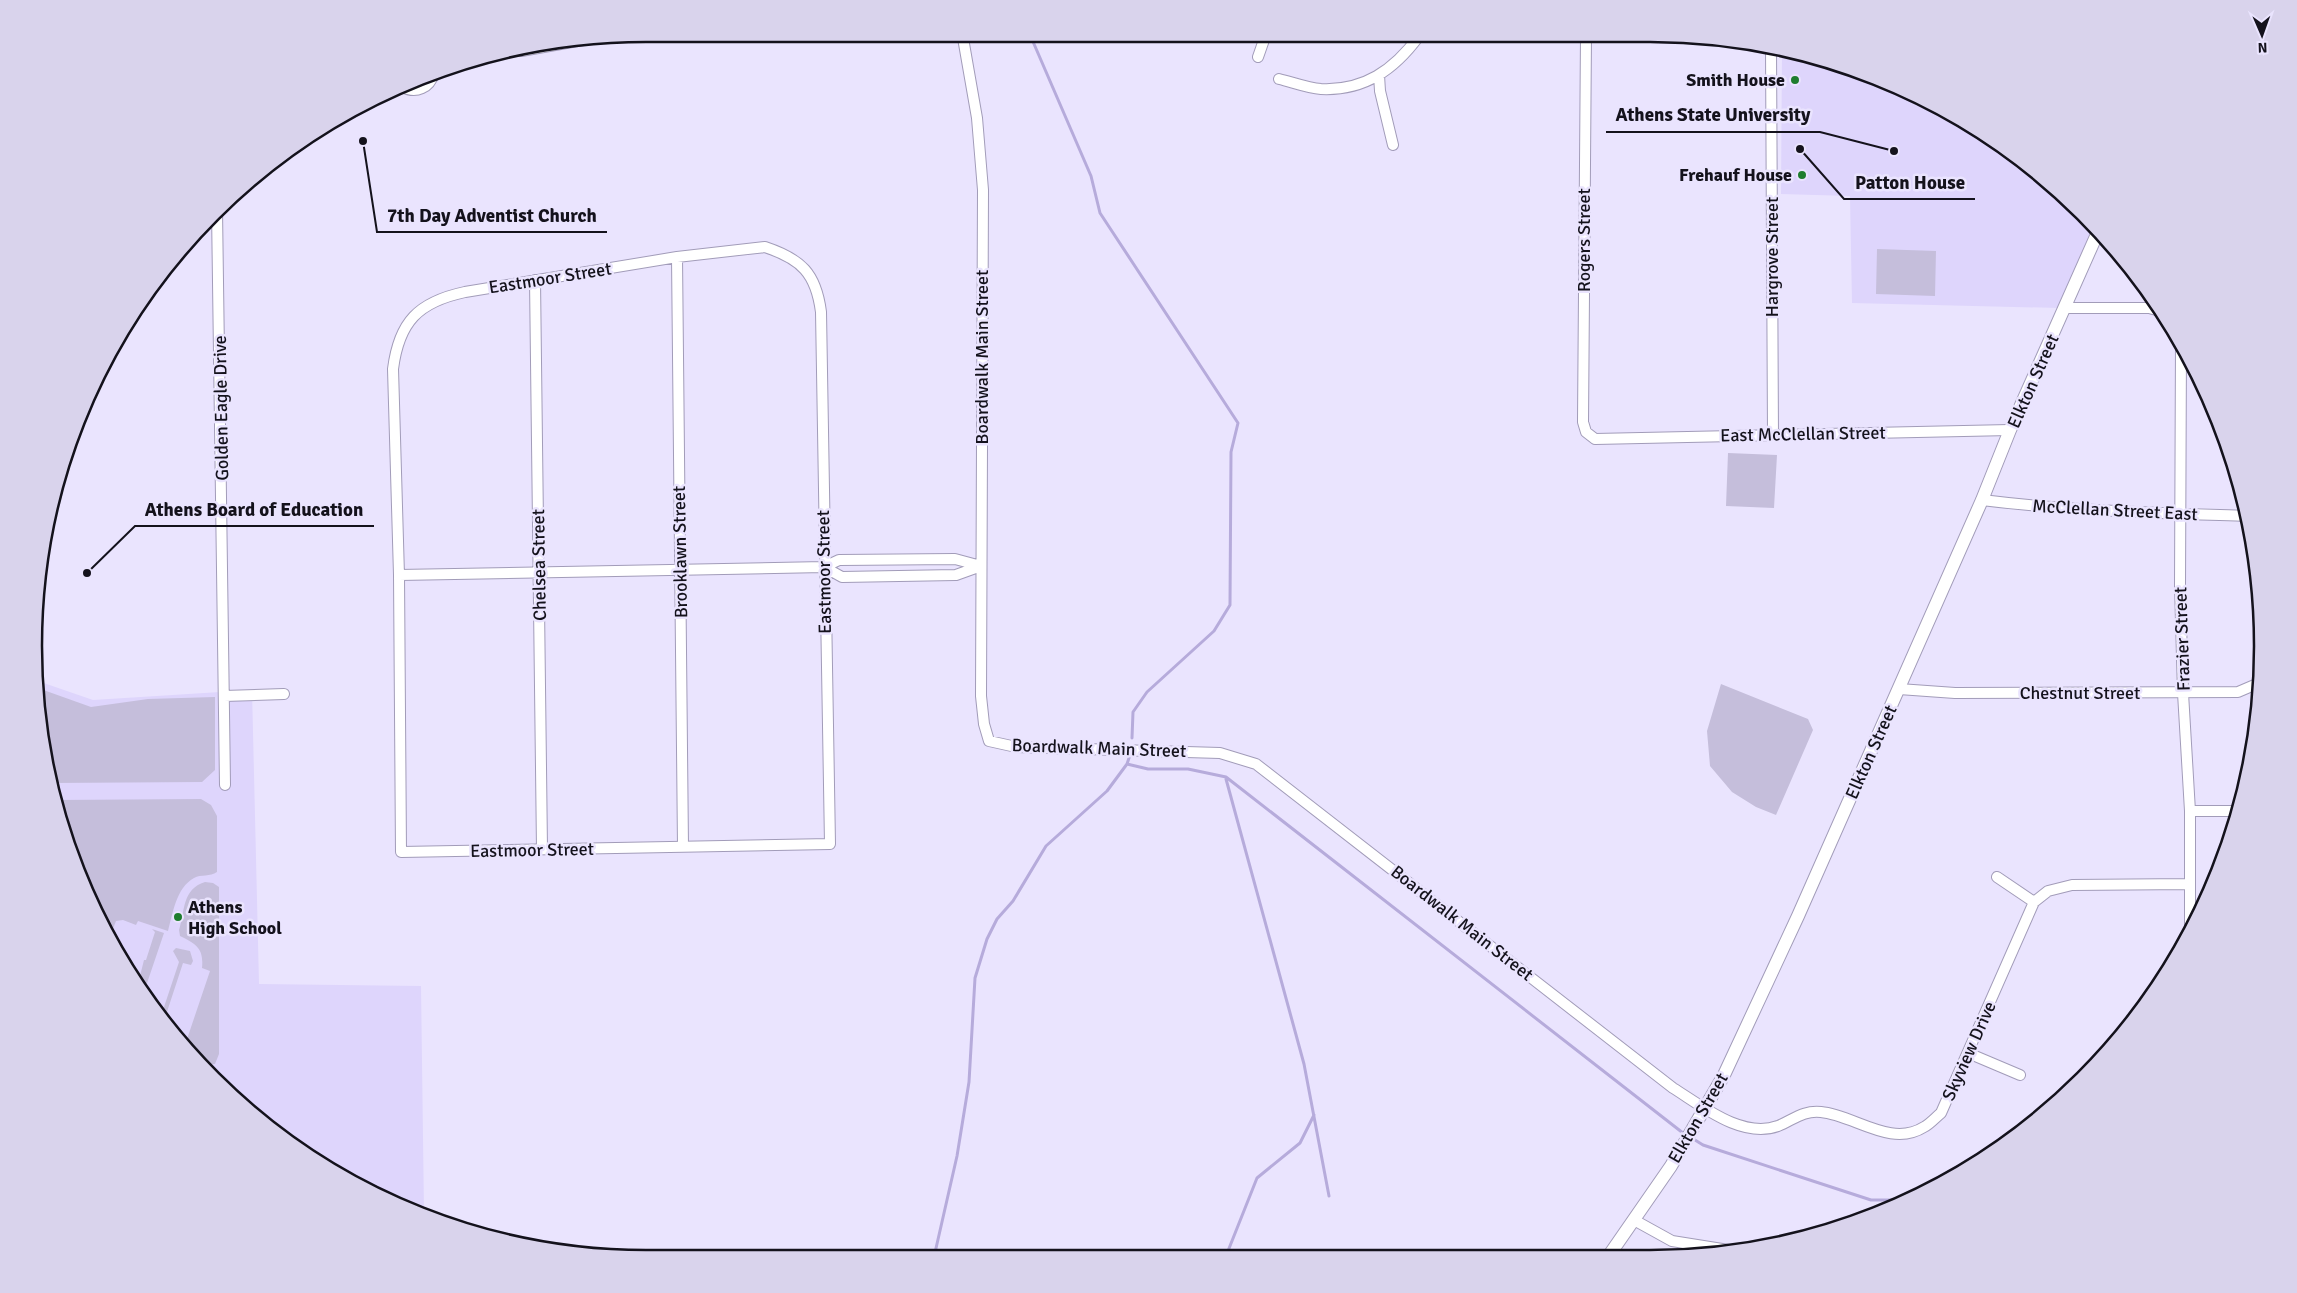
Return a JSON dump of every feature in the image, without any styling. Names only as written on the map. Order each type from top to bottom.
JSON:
[{"type":"street","name":"Boardwalk Main Street","points":[[964,42],[977,118],[983,190],[981,696],[984,724],[989,740],[1016,748],[1220,753],[1256,764],[1673,1088],[1705,1108]]},
{"type":"street","points":[[1258,57],[1263,42]]},
{"type":"street","points":[[1279,79],[1320,89],[1352,88],[1379,75],[1410,49],[1415,42]]},
{"type":"street","name":"Rogers Street","points":[[1586,42],[1583,422],[1586,432],[1595,439]]},
{"type":"street","name":"Hargrove Street","points":[[1771,55],[1773,435]]},
{"type":"street","points":[[1379,75],[1380,91],[1393,145]]},
{"type":"street","points":[[413,89],[423,87],[425,85]]},
{"type":"street","name":"Golden Eagle Drive","points":[[217,221],[225,785]]},
{"type":"street","name":"Elkton Street","points":[[1613,1250],[1671,1166],[1724,1076],[1798,916],[1899,689],[1982,500],[2010,430],[2095,238]]},
{"type":"street","name":"Eastmoor Street","points":[[764,247],[783,253],[800,264],[810,276],[818,291],[821,312],[830,844],[401,852],[399,575],[393,369],[396,344],[405,326],[423,308],[446,296],[535,280],[677,257],[764,247]]},
{"type":"street","name":"Brooklawn Street","points":[[677,257],[683,847]]},
{"type":"street","name":"Chelsea Street","points":[[535,280],[542,849]]},
{"type":"street","points":[[2065,308],[2151,309]]},
{"type":"street","name":"Frazier Street","points":[[2181,358],[2180,514],[2183,693],[2190,811],[2190,918]]},
{"type":"street","name":"East McClellan Street","points":[[1595,439],[2010,430]]},
{"type":"street","name":"McClellan Street East","points":[[1982,500],[2033,506],[2240,516]]},
{"type":"street","points":[[824,568],[839,560],[956,559],[981,566]]},
{"type":"street","points":[[399,575],[824,568],[842,577],[956,575],[981,566]]},
{"type":"street","name":"Chestnut Street","points":[[1899,689],[1955,693],[2183,693],[2238,692],[2253,686]]},
{"type":"street","points":[[224,696],[284,694]]},
{"type":"street","points":[[2190,811],[2231,811]]},
{"type":"street","points":[[1997,877],[2034,902],[2048,891],[2072,885],[2189,884]]},
{"type":"street","name":"Skyview Drive","points":[[1705,1108],[1732,1123],[1754,1129],[1776,1126],[1807,1112],[1838,1116],[1890,1134],[1913,1132],[1924,1128],[1941,1113],[2034,902]]},
{"type":"street","points":[[1968,1053],[2020,1075]]},
{"type":"street","points":[[1634,1220],[1672,1241],[1710,1247]]},
{"type":"shaded area","points":[[1782,57],[1807,63],[1882,88],[1952,123],[2018,167],[2049,192],[2092,234],[2060,308],[1852,303],[1850,196],[1781,194]]},
{"type":"shaded area","points":[[1877,249],[1936,251],[1935,296],[1876,294]]},
{"type":"shaded area","points":[[1728,453],[1777,455],[1774,508],[1726,506]]},
{"type":"shaded area","name":"Athens High School","points":[[44,683],[93,700],[252,690],[259,984],[421,986],[424,1208],[344,1170],[279,1126],[219,1074],[167,1014],[123,949],[88,878],[63,803],[54,764]]},
{"type":"shaded area","points":[[1721,684],[1808,719],[1813,730],[1776,815],[1756,807],[1732,792],[1710,766],[1707,731]]},
{"type":"shaded area","points":[[44,690],[91,707],[148,699],[215,697],[215,770],[202,782],[58,783],[48,725]]},
{"type":"shaded area","points":[[201,799],[211,805],[217,816],[217,872],[194,878],[183,888],[176,901],[168,931],[138,921],[136,925],[123,920],[116,921],[113,929],[88,878],[62,800]]},
{"type":"shaded area","points":[[205,882],[213,883],[219,887],[219,1054],[215,1064],[210,1064],[187,1039],[210,971],[202,968],[200,951],[195,944],[180,936],[179,930],[188,895],[198,885]]},
{"type":"shaded area","points":[[152,929],[164,933],[146,985],[140,976],[155,932]]},
{"type":"shaded area","points":[[176,948],[190,951],[193,961],[191,965],[183,963],[167,1013],[163,1009],[179,962],[173,951]]},
{"type":"waterway","points":[[1033,42],[1091,176],[1100,213],[1238,423],[1231,452],[1230,605],[1214,631],[1147,692],[1133,712],[1132,738]]},
{"type":"waterway","points":[[936,1250],[957,1156],[969,1082],[975,978],[987,939],[997,919],[1013,901],[1046,846],[1107,791],[1127,764],[1129,758]]},
{"type":"waterway","points":[[1127,764],[1148,769],[1188,769],[1226,777],[1683,1133]]},
{"type":"waterway","points":[[1226,779],[1304,1064],[1329,1196]]},
{"type":"waterway","points":[[1228,1250],[1257,1178],[1300,1143],[1314,1115]]},
{"type":"waterway","points":[[1695,1140],[1703,1145],[1871,1200],[1893,1200]]},
{"type":"place","name":"Smith House","points":[[1795,80]]},
{"type":"place","name":"7th Day Adventist Church","points":[[363,141]]},
{"type":"place","name":"Patton House","points":[[1800,149]]},
{"type":"place","name":"Athens State University","points":[[1894,151]]},
{"type":"place","name":"Frehauf House","points":[[1802,175]]},
{"type":"place","name":"Athens Board of Education","points":[[87,573]]},
{"type":"place","name":"Athens High School","points":[[178,917]]}]
